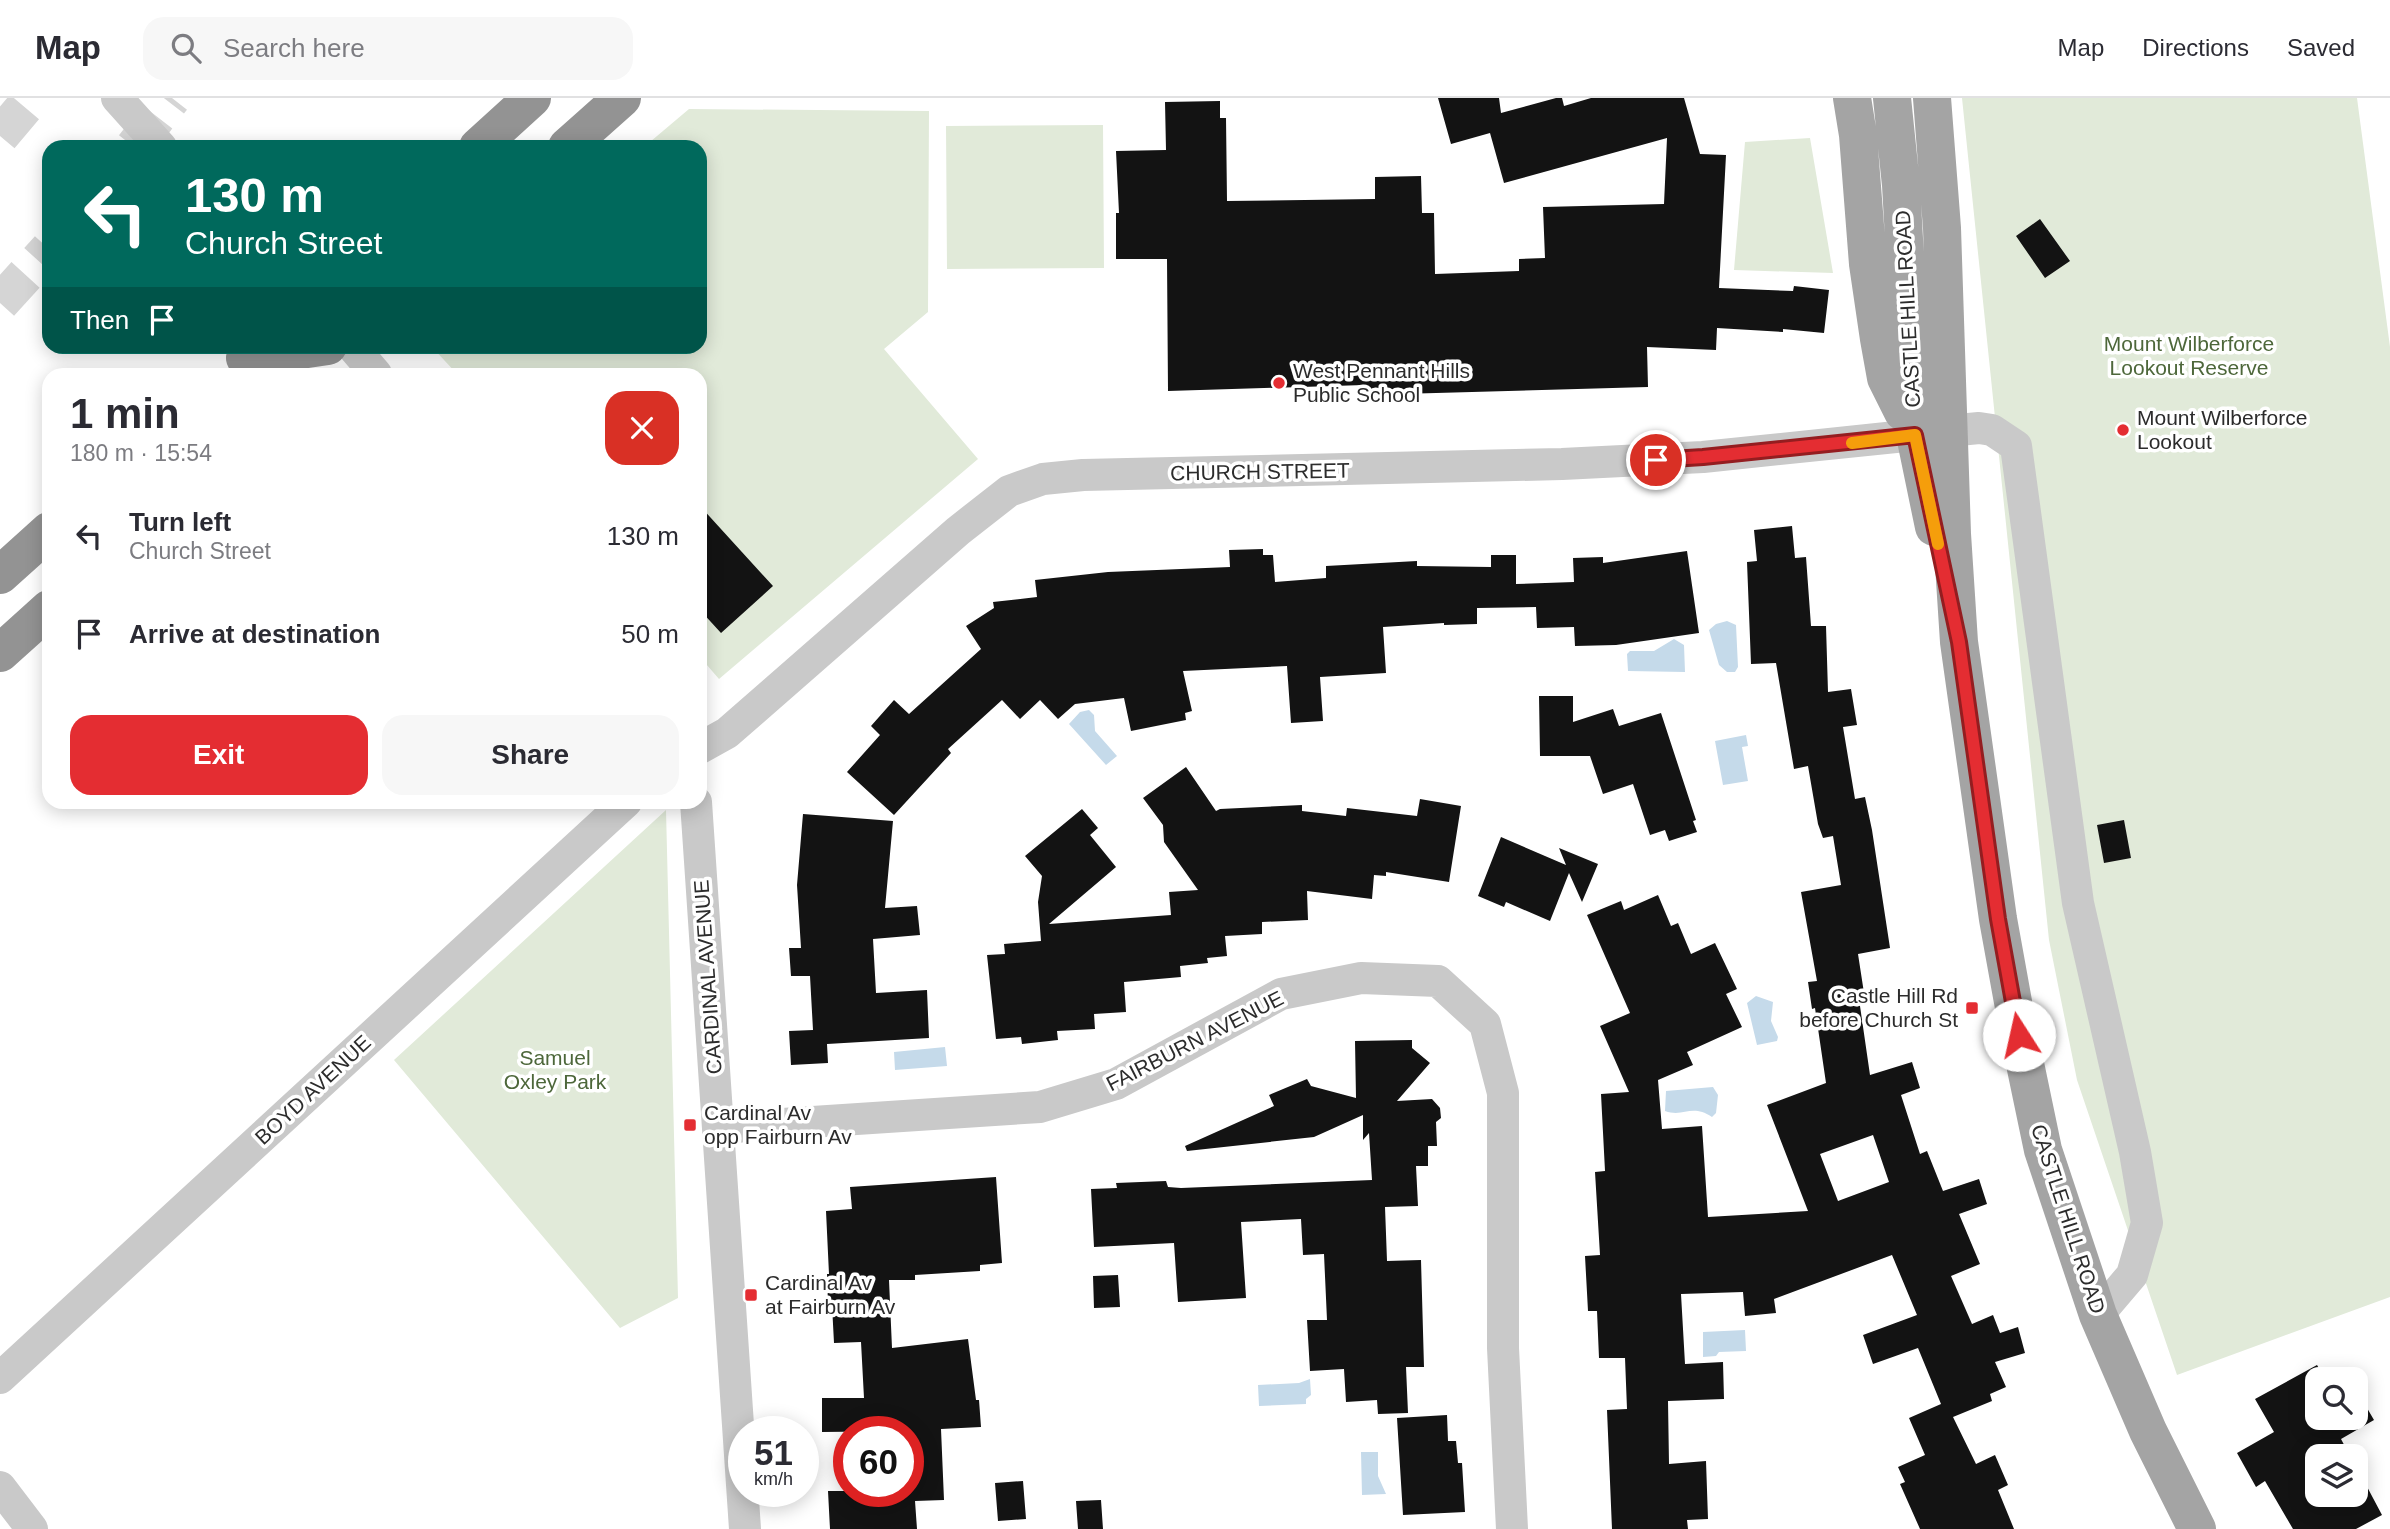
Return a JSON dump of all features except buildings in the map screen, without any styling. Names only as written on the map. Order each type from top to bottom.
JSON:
[{"type":"highway","points":[[486,140],[532,98]]},
{"type":"highway","points":[[575,140],[622,98]]},
{"type":"highway","points":[[244,360],[280,354]]},
{"type":"highway","points":[[321,368],[337,354]]},
{"type":"highway","points":[[0,575],[42,537]]},
{"type":"highway","points":[[0,653],[42,615]]},
{"type":"main road","points":[[1852,98],[1858,135],[1868,264],[1886,378],[1931,433]]},
{"type":"main road","name":"CASTLE HILL ROAD","points":[[1892,98],[1931,433],[1998,919],[2043,1150],[2098,1315],[2148,1431],[2197,1529]]},
{"type":"main road","name":"CASTLE HILL ROAD","points":[[1931,433],[1942,228],[1932,98]]},
{"type":"street","points":[[117,98],[155,140]]},
{"type":"street","points":[[359,354],[371,368]]},
{"type":"street","name":"CHURCH STREET","points":[[707,744],[727,733],[968,523],[1009,491],[1043,479],[1083,475],[1562,464],[1703,457],[1931,433],[1992,430],[2016,446],[2078,903],[2135,1152],[2147,1223],[2132,1275],[2098,1315]]},
{"type":"street","name":"BOYD AVENUE","points":[[0,1378],[618,809]]},
{"type":"street","name":"CARDINAL AVENUE","points":[[696,809],[745,1529]]},
{"type":"street","name":"FAIRBURN AVENUE","points":[[719,1128],[1040,1107],[1116,1084],[1282,994],[1361,978],[1438,981],[1485,1024],[1503,1093],[1503,1348],[1512,1529]]},
{"type":"street","points":[[0,1487],[32,1529]]},
{"type":"green space","name":"Mount Wilberforce Lookout Reserve","points":[[1962,98],[2357,98],[2390,347],[2390,1297],[2177,1375],[2077,1080],[2049,940]]},
{"type":"green space","points":[[689,109],[929,111],[928,312],[884,349],[978,459],[719,679],[707,665],[707,368],[451,368],[438,354],[707,354],[707,140],[652,140]]},
{"type":"green space","points":[[1103,125],[1104,268],[947,269],[946,126]]},
{"type":"green space","points":[[1810,138],[1833,273],[1734,270],[1745,142]]},
{"type":"green space","name":"Samuel Oxley Park","points":[[666,810],[678,1298],[620,1328],[394,1060]]},
{"type":"water","points":[[1727,621],[1736,625],[1738,667],[1735,672],[1727,672],[1719,665],[1709,630],[1716,624]]},
{"type":"water","points":[[1674,639],[1684,645],[1685,672],[1628,671],[1627,654],[1630,651],[1654,651]]},
{"type":"water","points":[[1089,710],[1094,715],[1095,731],[1117,756],[1106,765],[1069,724],[1080,712]]},
{"type":"water","points":[[1746,735],[1748,746],[1742,747],[1748,781],[1723,785],[1715,741]]},
{"type":"water","points":[[1756,996],[1773,1002],[1771,1021],[1778,1037],[1777,1041],[1757,1045],[1747,1003]]},
{"type":"water","points":[[945,1047],[947,1066],[895,1070],[894,1052]]},
{"type":"water","points":[[1713,1087],[1718,1095],[1716,1113],[1712,1117],[1698,1111],[1665,1111],[1666,1091]]},
{"type":"water","points":[[1745,1330],[1746,1351],[1719,1352],[1716,1356],[1703,1357],[1703,1332]]},
{"type":"water","points":[[1310,1379],[1311,1395],[1306,1399],[1306,1404],[1259,1406],[1258,1385],[1299,1383]]},
{"type":"water","points":[[1361,1452],[1378,1452],[1378,1476],[1386,1494],[1362,1495]]},
{"type":"tunnel","points":[[0,136],[32,98]]},
{"type":"tunnel","points":[[139,140],[172,98]]},
{"type":"tunnel","points":[[0,303],[42,257]]},
{"type":"slow traffic","points":[[1852,443],[1915,435],[1938,544]]},
{"type":"place","name":"West Pennant Hills Public School","points":[[1279,383]]},
{"type":"place","name":"Mount Wilberforce Lookout","points":[[2123,430]]},
{"type":"place","name":"Castle Hill Rd before Church St","points":[[1972,1008]]},
{"type":"place","name":"Cardinal Av opp Fairburn Av","points":[[690,1125]]},
{"type":"place","name":"Cardinal Av at Fairburn Av","points":[[751,1295]]},
{"type":"route","points":[[1656,460],[1915,435],[1959,642],[1998,919],[2019,1035]]}]
